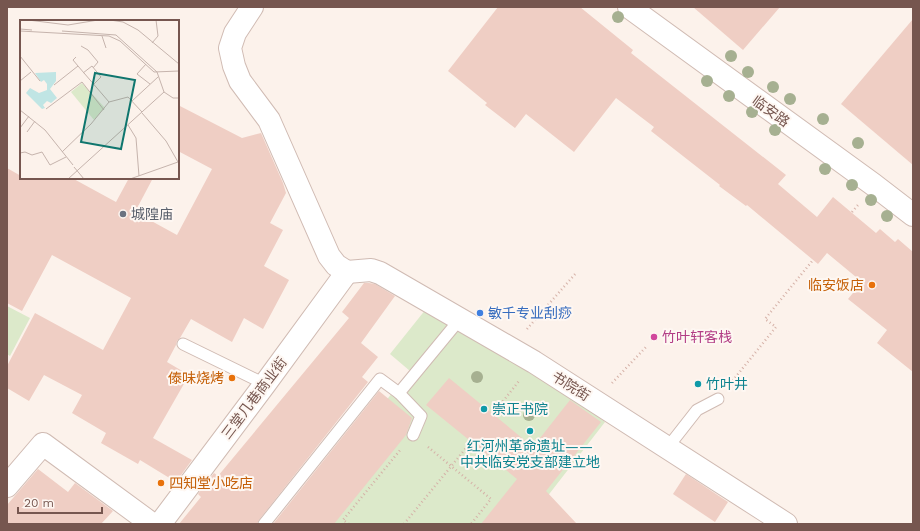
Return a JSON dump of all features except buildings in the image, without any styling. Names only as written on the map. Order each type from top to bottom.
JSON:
[{"type":"street","points":[[252,7],[235,33],[230,48],[234,66],[240,81],[269,120],[329,256],[336,265],[347,272]]},
{"type":"street","name":"临安路","points":[[629,7],[913,215]]},
{"type":"street","name":"书院街","points":[[347,272],[371,270],[380,273],[534,362],[786,524]]},
{"type":"street","name":"三堂几巷商业街","points":[[160,524],[347,272]]},
{"type":"street","points":[[7,486],[43,444],[152,524]]},
{"type":"lane","points":[[399,393],[460,319]]},
{"type":"lane","points":[[183,344],[265,384]]},
{"type":"lane","points":[[264,524],[380,379],[399,393],[421,416],[413,434]]},
{"type":"lane","points":[[668,447],[697,410],[718,399]]},
{"type":"path","points":[[718,399],[776,327],[765,319],[813,260]]},
{"type":"path","points":[[510,348],[576,273]]},
{"type":"path","points":[[595,401],[646,347]]},
{"type":"path","points":[[493,414],[534,362]]},
{"type":"path","points":[[349,524],[344,520],[413,434],[491,499],[471,524]]},
{"type":"path","points":[[404,524],[471,442]]},
{"type":"green space","points":[[7,306],[30,318],[10,356],[7,354]]},
{"type":"green space","name":"崇正书院","points":[[426,309],[571,395],[605,422],[526,524],[286,524],[410,371],[390,354]]},
{"type":"place","name":"城隍庙","points":[[123,214]]},
{"type":"place","name":"临安饭店","points":[[872,285]]},
{"type":"place","name":"敏千专业刮痧","points":[[480,313]]},
{"type":"place","name":"竹叶轩客栈","points":[[654,337]]},
{"type":"place","name":"傣味烧烤","points":[[232,378]]},
{"type":"place","name":"竹叶井","points":[[698,384]]},
{"type":"place","name":"崇正书院","points":[[484,409]]},
{"type":"place","name":"红河州革命遗址—— 中共临安党支部建立地","points":[[530,431]]},
{"type":"place","name":"四知堂小吃店","points":[[161,483]]}]
